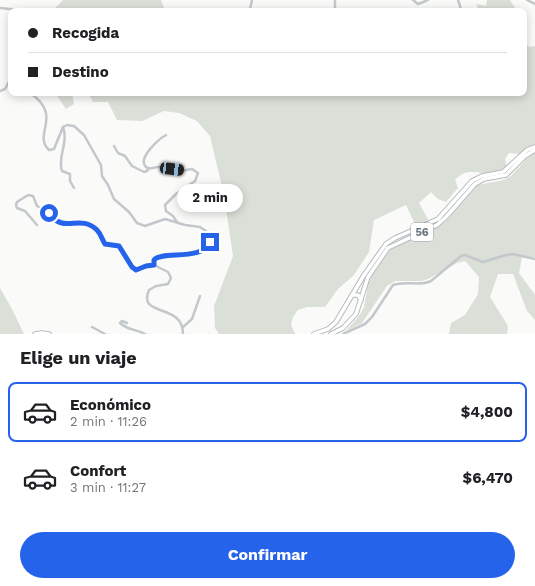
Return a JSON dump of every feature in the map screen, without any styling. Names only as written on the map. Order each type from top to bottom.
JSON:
[{"type":"main road","name":"56","points":[[314,334],[330,328],[339,319],[364,275],[386,244],[395,238],[438,219],[472,181],[482,176],[500,173],[507,170],[524,153],[535,147]]},
{"type":"main road","name":"56","points":[[331,334],[346,325],[356,314],[368,277],[388,248],[440,223],[475,184],[484,179],[506,175],[525,156],[535,150]]},
{"type":"main road","points":[[352,295],[358,295],[361,300]]},
{"type":"main road","points":[[339,319],[341,323],[346,325]]},
{"type":"main road","points":[[35,334],[49,334]]},
{"type":"street","points":[[413,0],[418,4],[428,0]]},
{"type":"street","points":[[527,0],[535,4]]},
{"type":"street","points":[[0,91],[6,89],[8,85]]},
{"type":"street","points":[[33,96],[41,103],[46,111],[44,137],[46,147],[49,150],[54,149],[63,127],[67,125],[71,125],[84,134],[101,165],[101,173],[114,199],[129,212],[134,222],[145,226],[164,219],[206,231],[210,239],[208,245],[203,250],[178,256],[159,257],[154,260],[154,265]]},
{"type":"street","points":[[63,127],[66,136],[60,165],[62,171],[70,174],[70,180],[74,188]]},
{"type":"street","points":[[149,168],[144,163],[145,156],[159,140],[166,135]]},
{"type":"street","points":[[114,146],[118,153],[126,156],[132,166],[144,172],[149,168],[159,167],[182,170],[192,169],[198,173],[196,181],[176,194],[165,205],[166,211],[173,216],[177,223]]},
{"type":"street","points":[[37,225],[25,211],[17,208],[16,205],[17,202],[28,195],[33,196],[37,206],[46,210],[56,222],[64,224],[77,222],[90,225],[98,231],[105,244],[119,246],[134,269],[154,265],[168,272],[171,278],[168,284],[156,286],[150,290],[147,297],[149,302],[158,310],[176,316],[183,327]]},
{"type":"street","points":[[343,334],[365,324],[372,317],[393,285],[406,282],[425,283],[431,281],[461,256],[465,255],[483,262],[513,254],[535,259]]},
{"type":"street","points":[[182,334],[183,327],[192,319],[200,296]]},
{"type":"street","points":[[127,323],[122,321],[120,322],[127,329],[136,330],[145,334]]},
{"type":"street","points":[[92,327],[105,334]]},
{"type":"shaded area","points":[[63,0],[161,0],[164,8],[55,8]]},
{"type":"shaded area","points":[[487,0],[510,0],[515,8],[478,8],[476,4],[486,6]]},
{"type":"shaded area","points":[[527,45],[529,47],[535,46],[535,145],[519,154],[509,153],[505,159],[507,168],[500,171],[492,173],[468,172],[459,176],[455,180],[458,188],[446,202],[438,199],[431,192],[419,203],[429,221],[416,226],[406,205],[374,220],[369,252],[354,275],[338,289],[325,307],[307,307],[298,310],[293,317],[291,325],[295,334],[219,334],[215,328],[214,306],[233,256],[224,195],[210,136],[197,121],[179,113],[164,111],[142,121],[117,120],[108,102],[93,102],[90,96],[527,96]]},
{"type":"shaded area","points":[[57,96],[73,96],[74,104],[66,109]]},
{"type":"shaded area","points":[[535,153],[535,257],[522,257],[519,273],[535,295],[535,320],[527,311],[513,274],[498,274],[490,297],[508,326],[507,334],[449,334],[451,323],[465,315],[478,294],[479,277],[465,261],[457,263],[428,279],[421,281],[395,281],[387,286],[362,323],[346,331],[360,315],[364,307],[368,284],[372,275],[389,251],[401,243],[438,227],[445,222],[477,185],[504,180],[511,176],[530,155]]},
{"type":"shaded area","points":[[0,288],[12,309],[24,334],[0,334]]},
{"type":"route","points":[[49,213],[52,218],[60,224],[77,222],[90,225],[98,231],[105,244],[116,244],[119,246],[132,267],[136,270],[149,265],[154,265],[154,260],[159,257],[178,256],[203,250],[210,242]]}]
